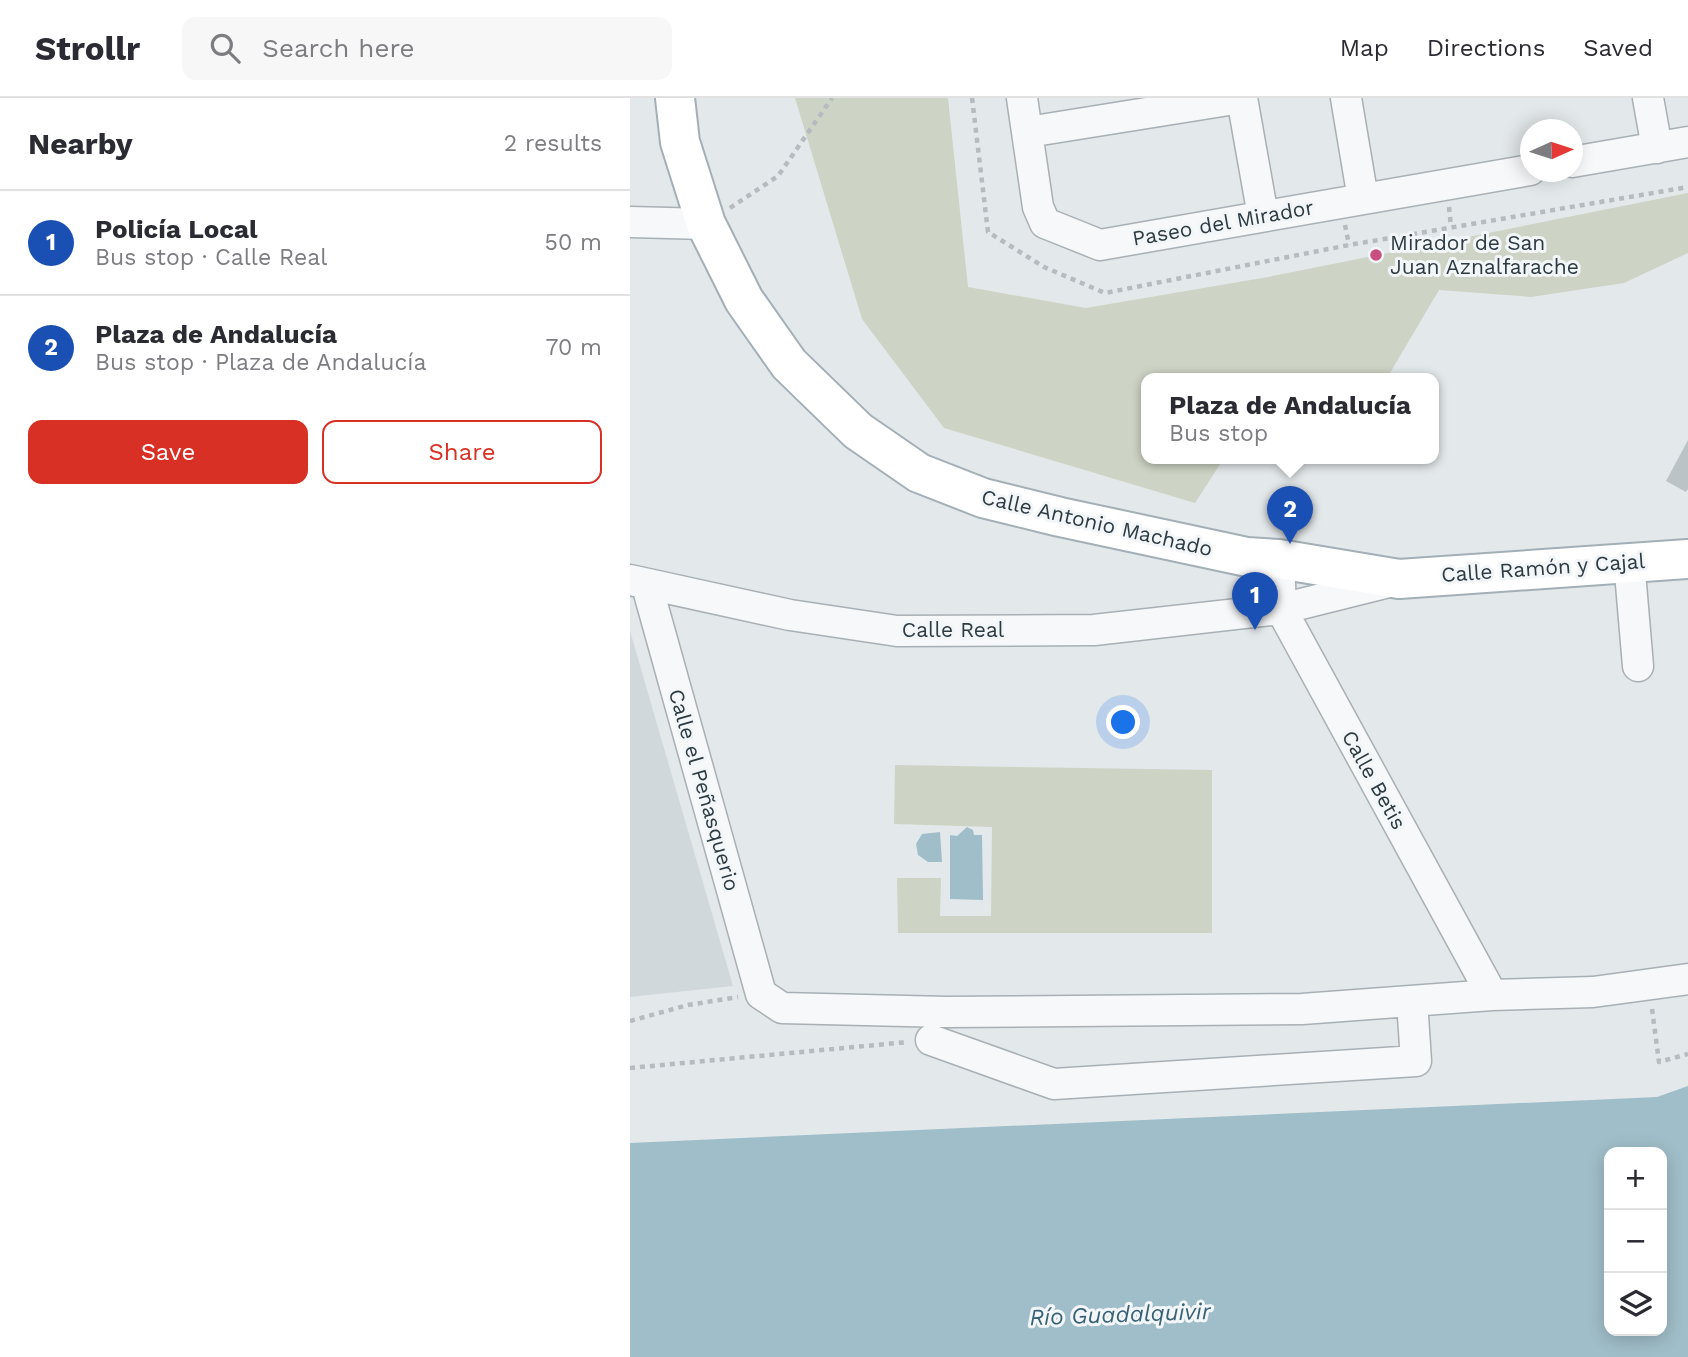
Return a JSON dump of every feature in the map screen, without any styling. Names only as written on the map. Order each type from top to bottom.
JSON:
[{"type":"main road","name":"Calle Antonio Machado","points":[[675,98],[680,142],[706,225],[744,300],[789,364],[858,430],[919,473],[983,498],[1009,505],[1247,557],[1279,559],[1399,579]]},
{"type":"main road","name":"Calle Ramón y Cajal","points":[[1399,579],[1688,559]]},
{"type":"street","name":"Paseo del Mirador","points":[[1021,98],[1038,207],[1045,223],[1100,245],[1520,172]]},
{"type":"street","points":[[1028,132],[1242,98],[1263,216]]},
{"type":"street","points":[[1346,98],[1363,199]]},
{"type":"street","points":[[1648,98],[1657,148]]},
{"type":"street","points":[[1583,160],[1688,142]]},
{"type":"street","points":[[630,222],[706,225]]},
{"type":"street","name":"Calle Betis","points":[[1279,559],[1280,609],[1492,995]]},
{"type":"street","points":[[1629,561],[1638,666]]},
{"type":"street","name":"Calle Real","points":[[638,583],[790,615],[897,631],[1094,630],[1280,609],[1399,579]]},
{"type":"street","name":"Calle el Peñasquerio","points":[[638,583],[761,993]]},
{"type":"street","points":[[761,993],[782,1008],[947,1012],[1301,1009],[1492,995],[1593,992],[1688,979]]},
{"type":"street","points":[[931,1040],[1054,1084],[1096,1082],[1416,1061],[1413,1016]]},
{"type":"path","points":[[706,225],[778,176],[832,98]]},
{"type":"path","points":[[1448,206],[1451,227]]},
{"type":"path","points":[[1345,222],[1349,245]]},
{"type":"path","points":[[630,1021],[688,1004],[761,993]]},
{"type":"path","points":[[1651,1001],[1659,1062],[1688,1054]]},
{"type":"path","points":[[630,1068],[931,1040]]},
{"type":"shaded area","points":[[630,631],[733,986],[630,997]]},
{"type":"green space","points":[[795,98],[948,98],[968,287],[1086,308],[1268,277],[1688,193],[1688,253],[1624,283],[1531,297],[1439,290],[1390,373],[1141,373],[1141,464],[1220,464],[1195,503],[944,428],[862,319]]},
{"type":"green space","points":[[895,765],[1212,770],[1212,933],[898,933],[897,878],[941,878],[940,916],[991,916],[992,827],[894,824]]},
{"type":"water","points":[[967,827],[973,830],[974,835],[982,835],[983,900],[950,899],[950,835],[957,836]]},
{"type":"water","points":[[940,832],[942,862],[928,862],[918,855],[916,844],[922,834]]},
{"type":"water","name":"Río Guadalquivir","points":[[1688,1086],[1688,1357],[630,1357],[630,1143],[1657,1097]]},
{"type":"building","points":[[1688,440],[1688,489],[1686,492],[1666,481]]},
{"type":"place","name":"Mirador de San Juan Aznalfarache","points":[[1376,255]]},
{"type":"place","name":"Plaza de Andalucía","points":[[1290,544]]},
{"type":"place","name":"Policía Local","points":[[1255,630]]}]
